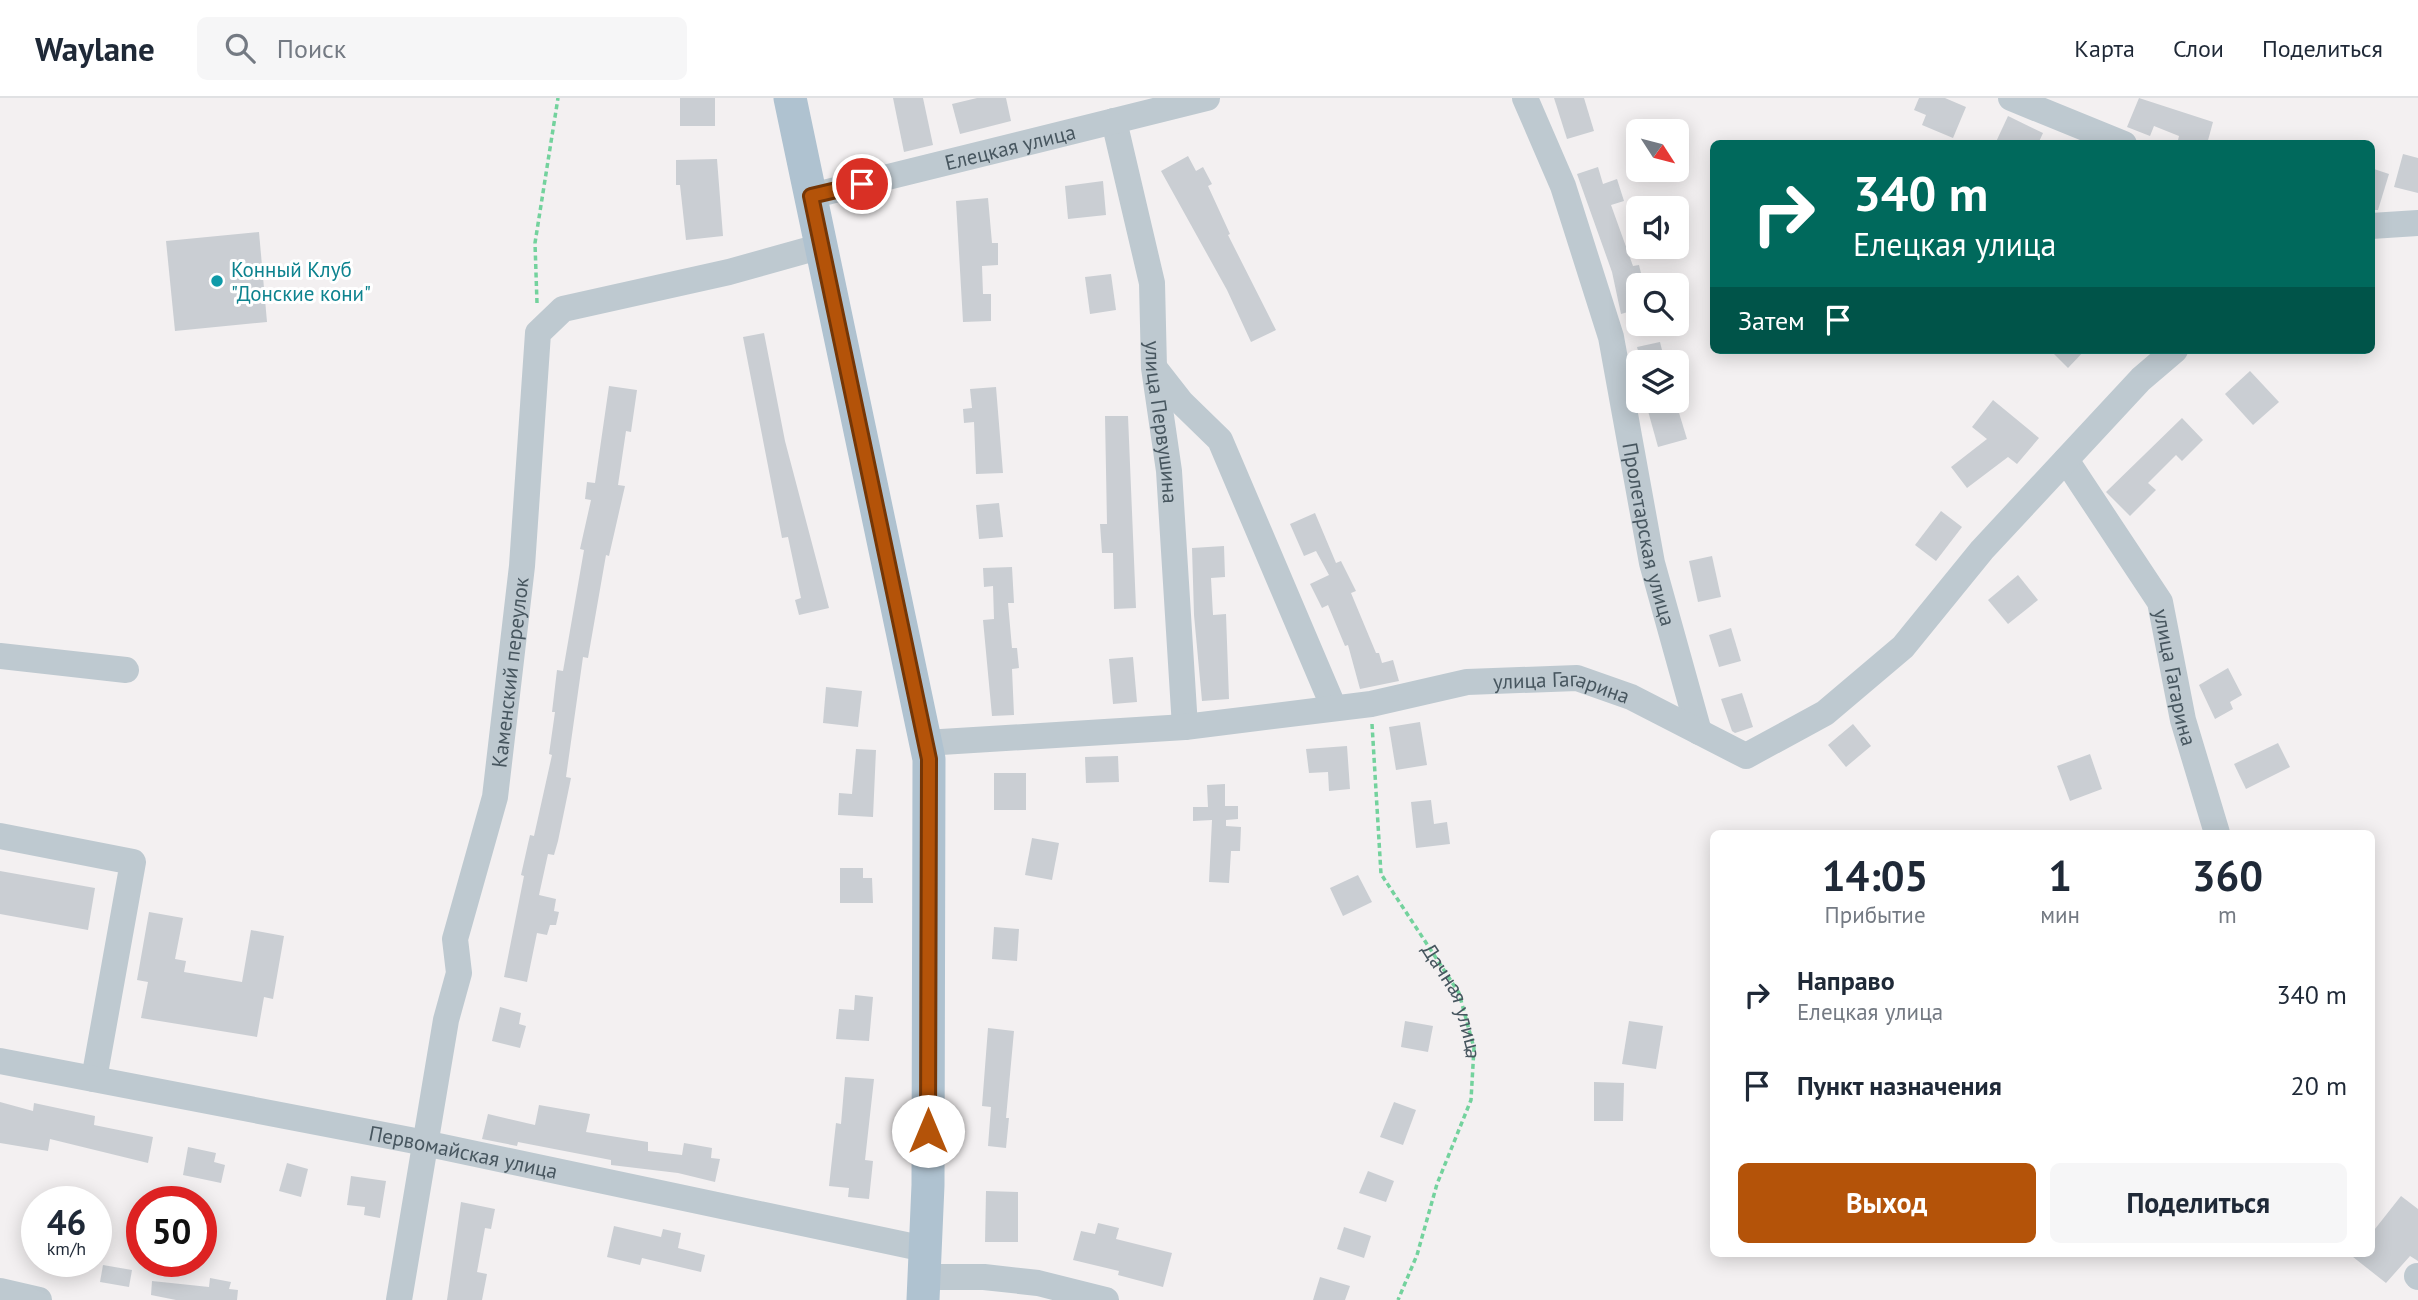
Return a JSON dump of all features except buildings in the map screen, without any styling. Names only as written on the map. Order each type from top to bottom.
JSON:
[{"type":"main road","points":[[790,98],[929,759],[928,1185],[924,1275]]},
{"type":"street","name":"Елецкая улица","points":[[811,196],[1207,98]]},
{"type":"street","name":"Пролетарская улица","points":[[1525,98],[1563,186],[1611,337],[1652,563],[1699,732]]},
{"type":"street","points":[[2011,98],[2114,140]]},
{"type":"street","name":"улица Первушина","points":[[1114,121],[1152,283],[1154,368],[1169,471],[1185,727]]},
{"type":"street","points":[[2375,226],[2418,223]]},
{"type":"street","points":[[538,333],[563,309],[729,272],[822,246]]},
{"type":"street","name":"Каменский переулок","points":[[399,1300],[446,1020],[458,973],[455,939],[495,797],[522,566],[538,333]]},
{"type":"street","name":"улица Гагарина","points":[[925,743],[1185,727],[1371,704],[1467,682],[1577,678],[1631,697],[1746,756],[1825,713],[1903,647],[1982,550],[2141,379],[2170,354]]},
{"type":"street","points":[[1154,368],[1181,402],[1220,440],[1334,708]]},
{"type":"street","name":"улица Гагарина","points":[[2066,460],[2160,602],[2183,720],[2216,830]]},
{"type":"street","points":[[0,656],[126,670]]},
{"type":"street","points":[[0,836],[133,862],[94,1079]]},
{"type":"street","name":"Первомайская улица","points":[[0,1061],[426,1143],[924,1275],[1038,1283],[1106,1300]]},
{"type":"path","points":[[538,333],[535,243],[558,98]]},
{"type":"path","name":"Дачная улица","points":[[1371,704],[1381,874],[1459,993],[1474,1048],[1471,1100],[1437,1184],[1417,1255],[1398,1300]]},
{"type":"place","name":"Конный Клуб \"Донские кони\"","points":[[217,281]]},
{"type":"route","points":[[862,184],[811,196],[929,759],[928,1131]]}]
